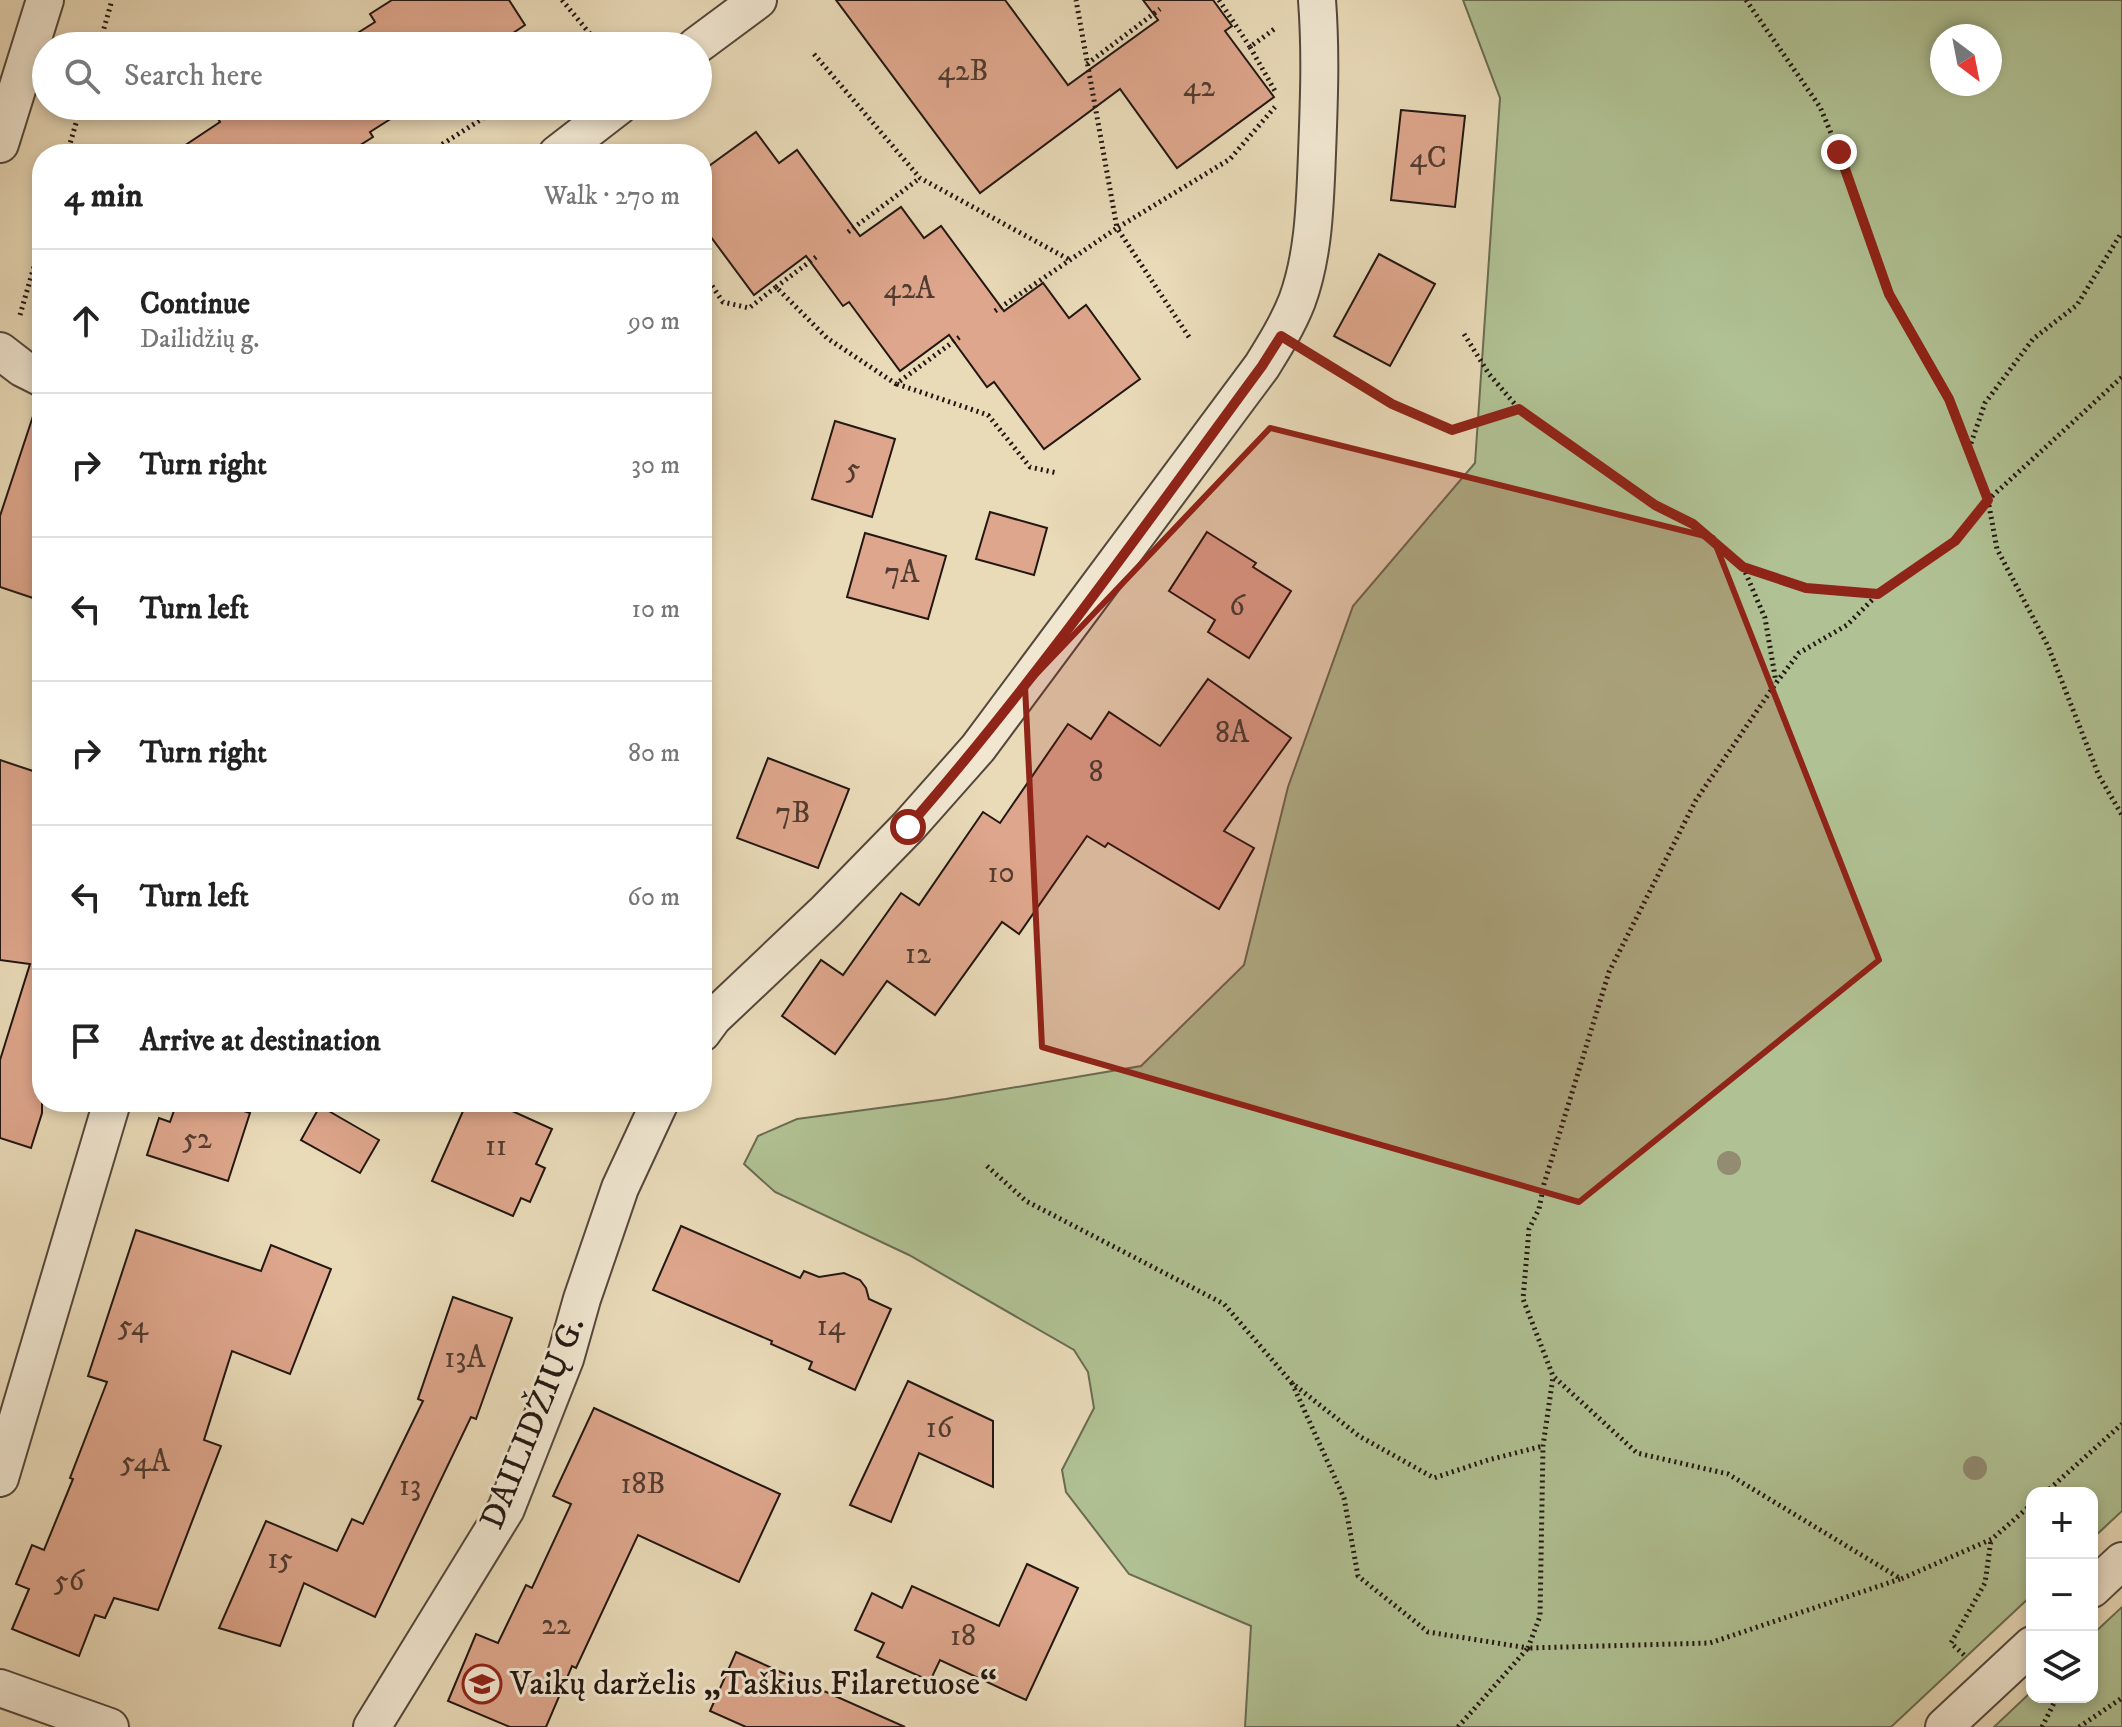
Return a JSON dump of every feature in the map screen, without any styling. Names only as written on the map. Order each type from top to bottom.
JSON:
[{"type":"street","points":[[35,32],[45,0]]},
{"type":"street","points":[[712,34],[758,0]]},
{"type":"street","points":[[712,1019],[826,911],[908,827],[978,748],[1262,366],[1281,336],[1301,288],[1315,209],[1321,50],[1302,9]]},
{"type":"street","points":[[0,144],[32,42]]},
{"type":"street","points":[[570,144],[601,120]]},
{"type":"street","points":[[4,354],[32,373]]},
{"type":"street","points":[[0,1478],[109,1112]]},
{"type":"street","name":"DAILIDŽIŲ G.","points":[[372,1727],[506,1509],[565,1359],[620,1188],[655,1112]]},
{"type":"street","points":[[2098,1583],[2122,1561]]},
{"type":"street","points":[[1944,1727],[2026,1651]]},
{"type":"street","points":[[0,1688],[110,1727]]},
{"type":"path","points":[[103,32],[112,0]]},
{"type":"path","points":[[562,0],[588,32]]},
{"type":"path","points":[[1076,0],[1117,228],[1189,337]]},
{"type":"path","points":[[995,311],[1117,228],[1230,159],[1274,109],[1279,97],[1219,0]]},
{"type":"path","points":[[1746,0],[1820,107],[1889,294],[1949,399],[1988,500],[1997,549],[2048,646],[2099,776],[2122,815]]},
{"type":"path","points":[[1087,64],[1160,9]]},
{"type":"path","points":[[1250,47],[1302,9]]},
{"type":"path","points":[[814,54],[920,178],[1070,260]]},
{"type":"path","points":[[70,144],[77,120]]},
{"type":"path","points":[[443,144],[480,120]]},
{"type":"path","points":[[848,232],[920,178]]},
{"type":"path","points":[[1969,450],[1985,403],[2033,339],[2077,305],[2122,232]]},
{"type":"path","points":[[712,286],[723,302],[749,308],[816,257]]},
{"type":"path","points":[[4,354],[32,269]]},
{"type":"path","points":[[776,287],[827,338],[896,384],[988,415],[1030,467],[1057,473]]},
{"type":"path","points":[[1464,334],[1489,374],[1519,409],[1655,505],[1693,524],[1743,567],[1806,588],[1878,594]]},
{"type":"path","points":[[896,384],[961,336]]},
{"type":"path","points":[[1281,336],[1392,404],[1452,430],[1519,409]]},
{"type":"path","points":[[1901,1579],[1728,1474],[1637,1453],[1553,1376],[1523,1299],[1529,1229],[1539,1209],[1609,972],[1696,800],[1776,683],[1799,653],[1847,625],[1878,594],[1955,541],[1988,500],[2122,377]]},
{"type":"path","points":[[1743,567],[1765,618],[1776,683]]},
{"type":"path","points":[[987,1166],[1026,1201],[1224,1304],[1292,1383],[1359,1436],[1434,1478],[1543,1446]]},
{"type":"path","points":[[1458,1727],[1528,1648],[1540,1616],[1543,1446],[1553,1376]]},
{"type":"path","points":[[1292,1383],[1344,1498],[1358,1576],[1428,1632],[1528,1648],[1710,1643],[1901,1579],[1992,1539],[2026,1509]]},
{"type":"path","points":[[2052,1487],[2122,1424]]},
{"type":"path","points":[[1992,1539],[1985,1583],[1951,1643],[1992,1682]]},
{"type":"path","points":[[2079,1727],[2122,1698]]},
{"type":"path","points":[[2042,1727],[2054,1703]]},
{"type":"highlighted area","points":[[1270,428],[1713,538],[1879,960],[1579,1202],[1042,1047],[1025,686]]},
{"type":"green space","points":[[1463,0],[2122,0],[2122,1511],[2098,1533],[2098,1487],[2026,1487],[2026,1601],[1891,1727],[1245,1727],[1251,1626],[1129,1574],[1066,1492],[1062,1470],[1094,1408],[1088,1372],[1074,1350],[909,1255],[775,1192],[744,1164],[758,1136],[797,1119],[946,1099],[1141,1066],[1244,965],[1288,787],[1353,606],[1475,463],[1500,98]]},
{"type":"green space","points":[[2122,1607],[2122,1727],[1994,1727],[2026,1697],[2026,1703],[2098,1703],[2098,1629]]},
{"type":"building","points":[[392,0],[509,0],[525,25],[514,32],[359,32],[375,22],[370,14]]},
{"type":"building","points":[[836,0],[1005,0],[1068,85],[1158,20],[1143,0],[1213,0],[1232,26],[1225,31],[1274,97],[1177,168],[1120,89],[980,193]]},
{"type":"building","points":[[1401,110],[1465,116],[1455,207],[1391,200]]},
{"type":"building","points":[[389,120],[370,132],[373,137],[362,144],[187,144],[220,122]]},
{"type":"building","points":[[756,132],[779,163],[797,150],[860,236],[901,207],[924,238],[941,226],[1004,311],[1043,283],[1069,318],[1086,305],[1140,379],[1044,449],[994,382],[987,387],[949,335],[900,371],[849,302],[843,306],[806,256],[754,295],[712,238],[712,164]]},
{"type":"building","points":[[1379,254],[1435,284],[1390,366],[1334,336]]},
{"type":"building","points":[[32,419],[32,598],[0,587],[0,516]]},
{"type":"building","points":[[835,421],[895,439],[872,517],[812,499]]},
{"type":"building","points":[[990,512],[1047,528],[1034,575],[976,559]]},
{"type":"building","points":[[1207,532],[1256,563],[1253,567],[1291,591],[1249,658],[1208,632],[1215,620],[1169,591]]},
{"type":"building","points":[[865,533],[946,556],[928,619],[847,597]]},
{"type":"building","points":[[1208,679],[1291,738],[1224,831],[1254,848],[1219,909],[1108,843],[1105,847],[1087,836],[1019,934],[1002,922],[935,1015],[887,981],[835,1054],[782,1016],[821,960],[843,975],[901,893],[919,905],[983,812],[1000,823],[1068,724],[1091,739],[1109,712],[1160,746]]},
{"type":"building","points":[[768,758],[849,789],[818,868],[737,838]]},
{"type":"building","points":[[0,760],[32,771],[32,1112],[42,1113],[31,1148],[0,1138],[0,1060],[30,964],[0,960]]},
{"type":"building","points":[[174,1112],[250,1113],[228,1181],[147,1155],[159,1118],[170,1122]]},
{"type":"building","points":[[317,1112],[330,1112],[379,1140],[360,1173],[301,1140]]},
{"type":"building","points":[[463,1112],[514,1112],[552,1129],[536,1164],[545,1168],[530,1202],[521,1198],[513,1216],[432,1181]]},
{"type":"building","points":[[681,1226],[800,1278],[804,1271],[819,1277],[844,1273],[860,1280],[869,1299],[891,1309],[855,1390],[809,1369],[812,1362],[771,1344],[772,1341],[653,1290]]},
{"type":"building","points":[[136,1230],[261,1271],[271,1245],[331,1269],[290,1374],[232,1351],[204,1440],[221,1446],[158,1610],[114,1598],[105,1618],[95,1615],[79,1656],[12,1629],[29,1589],[16,1584],[32,1545],[44,1550],[107,1382],[88,1376]]},
{"type":"building","points":[[453,1297],[512,1318],[476,1419],[471,1417],[375,1617],[304,1583],[280,1646],[219,1628],[266,1521],[337,1551],[352,1519],[363,1524],[423,1401],[418,1399]]},
{"type":"building","points":[[908,1381],[993,1421],[993,1487],[919,1453],[891,1522],[850,1505]]},
{"type":"building","points":[[594,1408],[780,1494],[739,1582],[638,1535],[576,1668],[572,1666],[546,1727],[510,1727],[448,1701],[476,1634],[498,1643],[526,1585],[532,1588],[571,1504],[553,1496]]},
{"type":"building","points":[[1027,1564],[1078,1588],[1026,1700],[940,1660],[930,1681],[877,1657],[884,1643],[855,1630],[872,1593],[902,1608],[912,1586],[999,1626]]},
{"type":"building","points":[[736,1652],[905,1727],[746,1727],[710,1711]]},
{"type":"place","name":"Vaikų darželis „Taškius Filaretuose“","points":[[482,1684]]},
{"type":"route","points":[[908,827],[978,748],[1072,625],[1281,336],[1392,404],[1452,430],[1519,409],[1655,505],[1693,524],[1743,567],[1806,588],[1878,594],[1955,541],[1988,500],[1949,399],[1889,294],[1839,152]]}]
